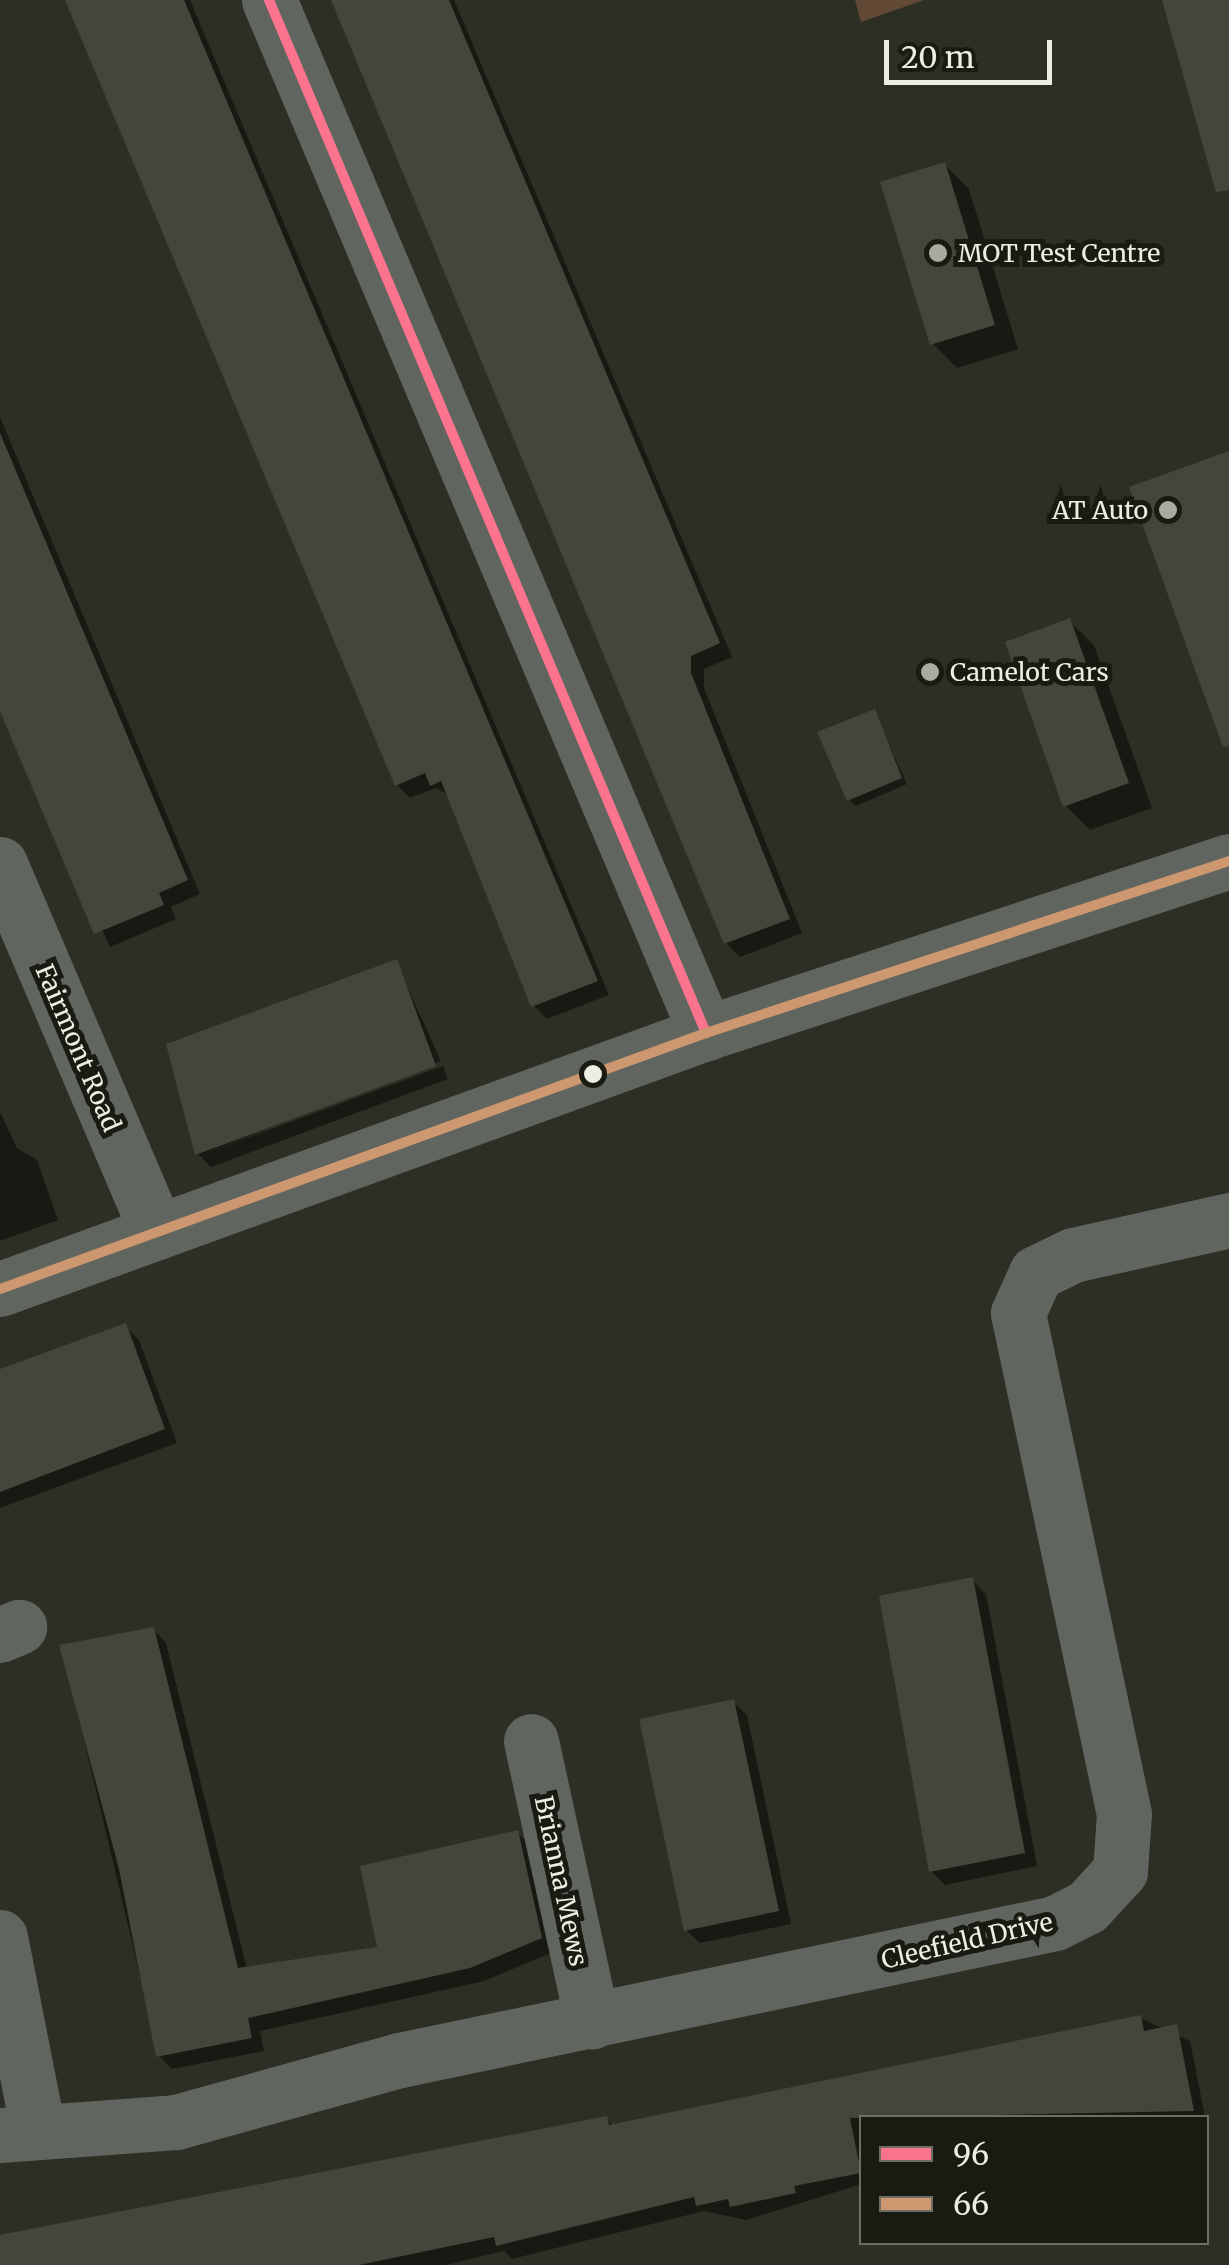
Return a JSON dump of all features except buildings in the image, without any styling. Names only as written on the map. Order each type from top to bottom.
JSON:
[{"type":"street","points":[[269,0],[706,1033]]},
{"type":"street","points":[[0,1290],[706,1033],[1229,861]]},
{"type":"street","name":"Fairmont Road","points":[[0,864],[157,1232]]},
{"type":"street","name":"Cleefield Drive","points":[[19,2131],[176,2122],[336,2076],[1055,1923],[1087,1907],[1120,1871],[1124,1814],[1018,1312],[1036,1273],[1073,1254],[1229,1220]]},
{"type":"street","name":"Brianna Mews","points":[[531,1741],[592,2022]]},
{"type":"street","points":[[0,1937],[19,2131]]},
{"type":"shaded area","points":[[855,0],[924,0],[861,22]]},
{"type":"transit line","name":"96","points":[[269,0],[706,1033]]},
{"type":"transit line","name":"66","points":[[0,1289],[706,1033],[1229,861]]},
{"type":"place","name":"MOT Test Centre","points":[[938,253]]},
{"type":"place","name":"AT Auto","points":[[1168,510]]},
{"type":"place","name":"Camelot Cars","points":[[930,672]]}]
